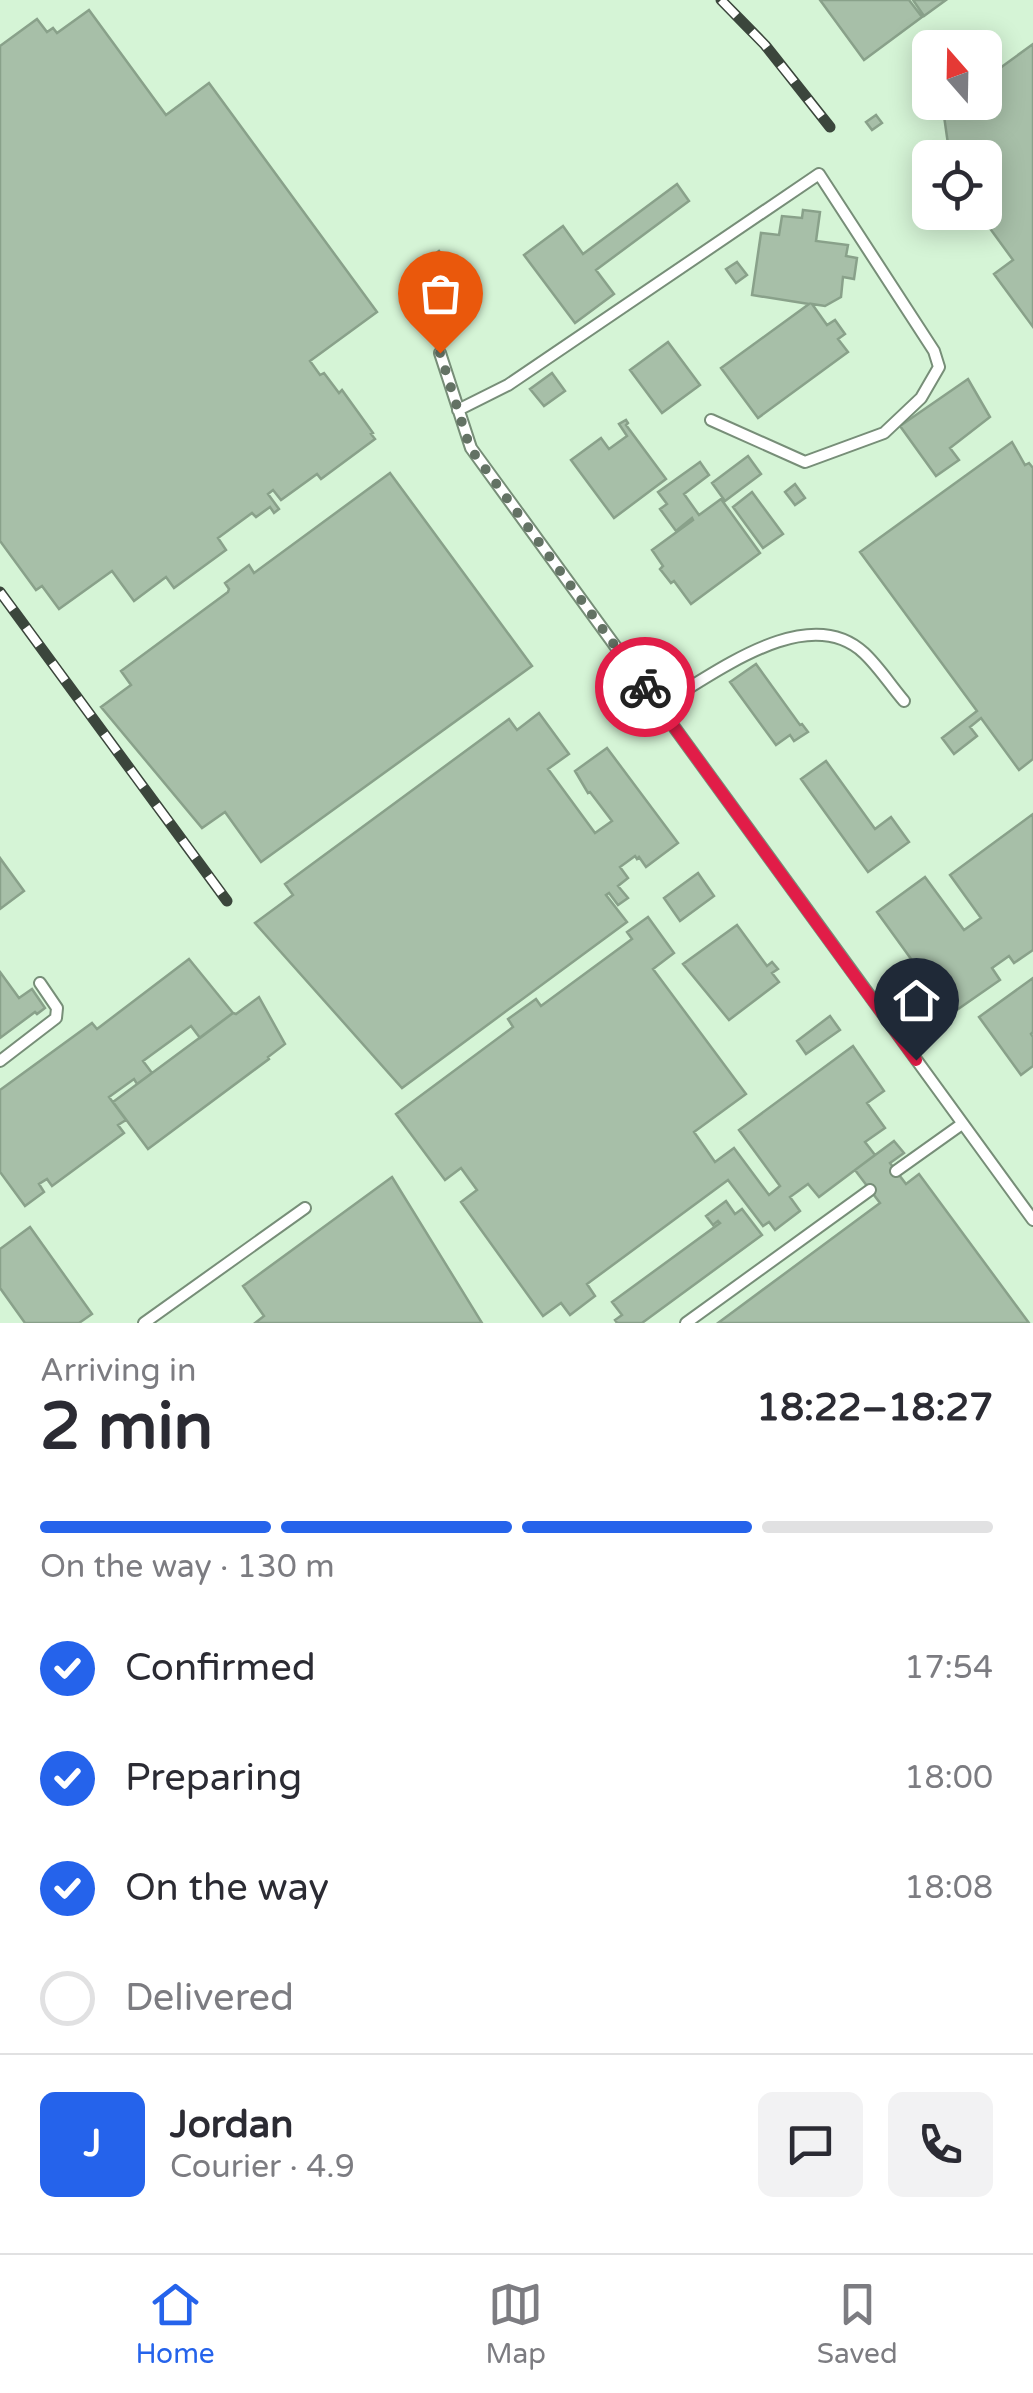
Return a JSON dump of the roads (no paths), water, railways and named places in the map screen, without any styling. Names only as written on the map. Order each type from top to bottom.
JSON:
[{"type":"lane","points":[[458,410],[508,385],[819,174],[934,350],[939,367],[921,398],[884,433],[804,462],[711,420]]},
{"type":"lane","points":[[440,353],[470,448],[1033,1220]]},
{"type":"lane","points":[[660,706],[776,640],[817,633],[838,637],[863,651],[904,701]]},
{"type":"lane","points":[[0,1061],[56,1018],[57,1008],[40,983]]},
{"type":"lane","points":[[896,1171],[962,1124]]},
{"type":"lane","points":[[686,1323],[870,1190]]},
{"type":"lane","points":[[144,1323],[305,1208]]},
{"type":"railway","points":[[721,0],[765,45],[830,127]]},
{"type":"railway","points":[[0,592],[227,901]]}]
